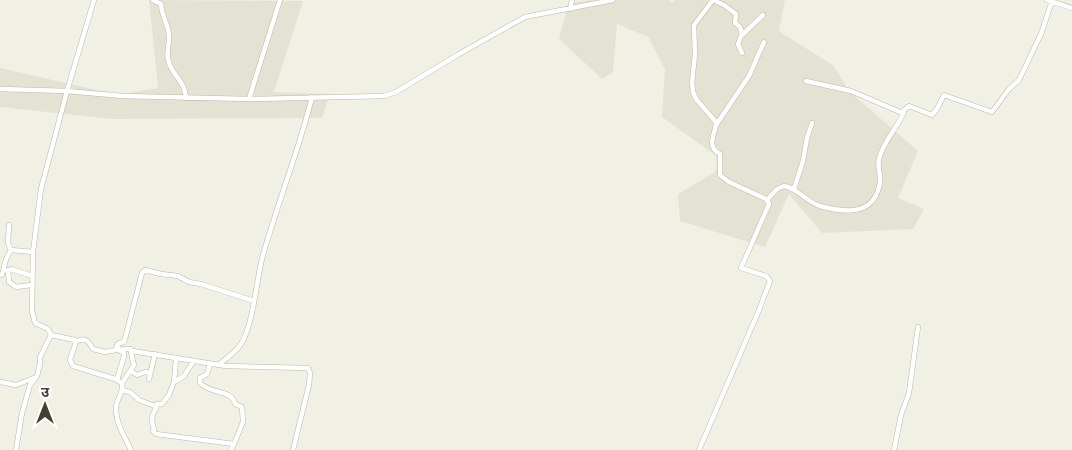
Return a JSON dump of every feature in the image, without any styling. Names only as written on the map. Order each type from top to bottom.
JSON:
[{"type":"street","points":[[51,335],[48,329],[37,325],[34,320],[31,285],[32,252],[42,189],[67,91],[94,0]]},
{"type":"street","points":[[153,0],[161,4],[168,30],[168,59],[174,73],[184,86],[186,98]]},
{"type":"street","points":[[249,99],[280,0]]},
{"type":"street","points":[[570,9],[572,0]]},
{"type":"street","points":[[0,89],[186,98],[307,99],[312,97],[378,97],[389,95],[526,17],[613,0]]},
{"type":"street","points":[[716,125],[712,116],[694,94],[692,83],[695,54],[694,25],[713,0],[724,5],[737,15],[735,23],[740,27],[742,34]]},
{"type":"street","points":[[767,200],[784,186],[794,189],[810,201],[822,206],[855,210],[867,207],[872,203],[878,191],[880,182],[879,159],[904,110],[909,106],[932,115],[944,95],[992,112],[1018,80],[1041,34],[1050,1],[1072,8]]},
{"type":"street","points":[[742,53],[738,44],[742,34],[763,15]]},
{"type":"street","points":[[699,450],[770,282],[766,276],[741,268],[769,204],[767,200],[728,182],[720,175],[720,154],[715,151],[711,144],[716,125],[749,76],[764,42]]},
{"type":"street","points":[[806,81],[851,91],[904,112]]},
{"type":"street","points":[[222,366],[242,343],[250,320],[263,254],[312,97]]},
{"type":"street","points":[[794,189],[812,123]]},
{"type":"street","points":[[1,275],[11,250],[8,242],[9,225]]},
{"type":"street","points":[[11,250],[32,252]]},
{"type":"street","points":[[8,270],[11,269],[32,276]]},
{"type":"street","points":[[1,275],[5,275],[8,270]]},
{"type":"street","points":[[8,270],[9,282],[16,287],[31,285]]},
{"type":"street","points":[[75,342],[87,340],[90,342],[93,350],[105,352],[116,350],[119,343],[124,342],[142,273],[145,270],[178,276],[189,282],[254,301]]},
{"type":"street","points":[[894,450],[901,415],[909,393],[918,327]]},
{"type":"street","points":[[51,335],[67,337],[75,340],[75,342]]},
{"type":"street","points":[[16,450],[22,413],[30,385],[37,376],[40,357],[51,335]]},
{"type":"street","points":[[75,342],[70,360],[73,366],[120,382]]},
{"type":"street","points":[[117,345],[122,352],[123,349],[131,349],[134,362],[131,371],[120,382]]},
{"type":"street","points":[[123,349],[124,356],[120,382],[122,390],[117,405],[117,413],[120,426],[131,450]]},
{"type":"street","points":[[131,353],[132,351],[155,354],[222,366],[301,367],[310,369],[307,391],[293,450]]},
{"type":"street","points":[[149,379],[155,354]]},
{"type":"street","points":[[176,359],[174,382],[170,395],[162,404],[157,404],[156,409],[152,413],[152,422],[156,434],[234,444]]},
{"type":"street","points":[[174,382],[184,376],[193,362]]},
{"type":"street","points":[[210,364],[207,374],[200,378],[200,383],[212,390],[230,394],[234,404],[242,407],[243,422],[232,450]]},
{"type":"street","points":[[131,371],[137,375],[145,372],[150,373]]},
{"type":"street","points":[[0,382],[16,385],[37,376]]},
{"type":"street","points":[[122,390],[130,392],[140,400],[154,405],[156,409]]},
{"type":"shaded area","points":[[149,0],[303,1],[274,92],[330,94],[322,118],[112,119],[0,107],[0,68],[119,95],[158,88]]},
{"type":"shaded area","points":[[588,0],[668,0],[672,3],[675,0],[785,0],[779,31],[834,66],[849,91],[918,151],[898,198],[924,209],[913,229],[822,233],[789,194],[765,247],[680,221],[678,194],[715,172],[717,163],[715,155],[662,117],[665,69],[648,37],[617,24],[613,72],[602,79],[559,39],[568,4]]}]
